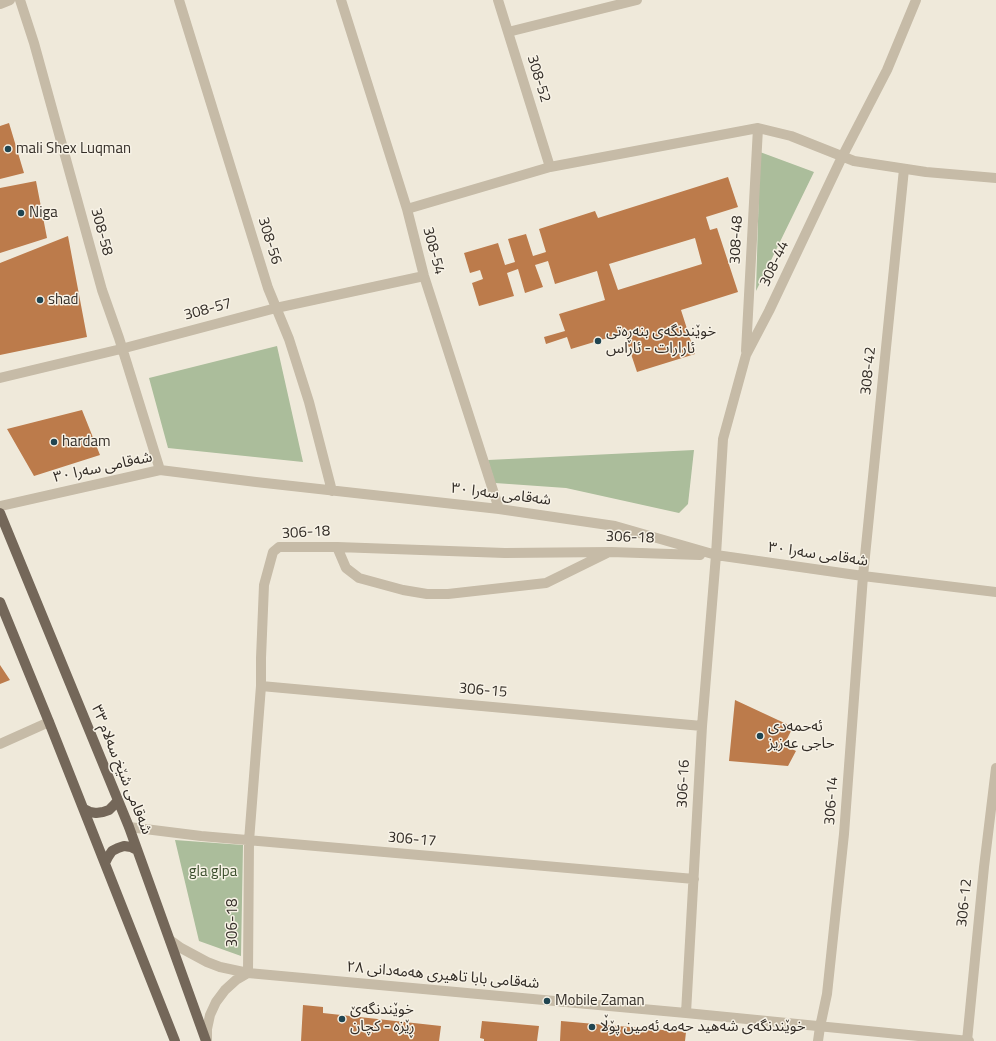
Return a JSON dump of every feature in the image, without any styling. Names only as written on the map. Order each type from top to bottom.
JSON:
[{"type":"main road","name":"شەقامی شێخ سەلام ٣٣","points":[[0,513],[129,827],[206,1041]]},
{"type":"main road","points":[[0,602],[84,809],[175,1041]]},
{"type":"main road","points":[[84,809],[96,813],[103,812],[109,810],[118,800]]},
{"type":"main road","points":[[105,863],[112,851],[118,848],[124,846],[137,850]]},
{"type":"street","points":[[0,4],[10,0]]},
{"type":"street","name":"308-58","points":[[20,0],[34,43],[102,290],[119,338],[121,349],[160,470]]},
{"type":"street","name":"308-56","points":[[179,0],[268,288],[289,339],[309,402],[332,490]]},
{"type":"street","name":"308-54","points":[[341,0],[407,209],[424,276],[499,509]]},
{"type":"street","name":"308-52","points":[[498,0],[550,167]]},
{"type":"street","points":[[508,32],[637,0]]},
{"type":"street","name":"308-44","points":[[716,555],[723,439],[746,355],[769,311],[842,157],[887,70],[916,0]]},
{"type":"street","points":[[407,209],[550,167],[758,128],[791,136],[854,161],[926,172],[996,178]]},
{"type":"street","name":"308-48","points":[[746,355],[758,128]]},
{"type":"street","name":"308-42","points":[[863,576],[904,169]]},
{"type":"street","name":"308-57","points":[[0,378],[121,349],[276,308],[424,276]]},
{"type":"street","name":"شەقامی سەرا ٣٠","points":[[0,506],[160,470],[499,509],[614,526],[716,555],[863,576],[996,592]]},
{"type":"street","name":"306-18","points":[[248,973],[249,840],[261,686],[264,586],[273,552],[279,547],[337,547],[505,553],[611,552],[716,555]]},
{"type":"street","points":[[337,547],[346,568],[359,578],[403,590],[427,594],[448,594],[546,582],[611,552]]},
{"type":"street","name":"306-16","points":[[686,1014],[702,726],[716,555]]},
{"type":"street","name":"306-14","points":[[818,1041],[827,994],[844,834],[863,576]]},
{"type":"street","name":"306-15","points":[[261,686],[702,726]]},
{"type":"street","points":[[0,744],[49,722]]},
{"type":"street","name":"306-12","points":[[968,1041],[984,867],[996,768]]},
{"type":"street","name":"306-17","points":[[129,827],[200,836],[694,879]]},
{"type":"street","name":"شەقامی بابا تاهیری هەمەدانی ٢٨","points":[[170,940],[181,948],[207,962],[220,967],[248,973],[968,1041]]},
{"type":"street","points":[[206,1041],[210,1015],[216,1002],[225,990],[236,980],[248,973]]},
{"type":"green space","points":[[760,152],[814,172],[756,291]]},
{"type":"green space","points":[[277,346],[303,462],[168,448],[149,378]]},
{"type":"green space","points":[[694,450],[688,504],[679,513],[566,488],[495,483],[488,460]]},
{"type":"green space","name":"gla glpa","points":[[175,840],[243,845],[241,956],[199,941]]},
{"type":"building","name":"mali Shex Luqman","points":[[9,123],[24,173],[0,179],[0,126]]},
{"type":"building","points":[[728,177],[738,207],[706,217],[710,230],[717,228],[738,292],[681,310],[695,354],[637,372],[624,333],[571,349],[567,337],[546,344],[544,337],[565,331],[559,314],[605,300],[597,271],[555,284],[548,261],[535,265],[543,287],[525,293],[518,269],[507,273],[514,296],[479,306],[472,283],[483,279],[480,270],[470,273],[464,253],[498,243],[505,265],[515,262],[508,239],[526,234],[533,256],[546,252],[539,229],[595,211],[598,218]],"holes":[[[695,238],[702,264],[618,290],[609,264]]]},
{"type":"building","name":"Niga","points":[[36,181],[47,238],[0,253],[0,188]]},
{"type":"building","name":"shad","points":[[68,236],[87,337],[0,355],[0,263]]},
{"type":"building","name":"hardam","points":[[82,410],[100,455],[34,476],[7,429]]},
{"type":"building","points":[[0,665],[10,680],[0,684]]},
{"type":"building","name":"ئەحمەدی حاجی عەزیز","points":[[735,700],[793,727],[784,745],[796,751],[788,766],[729,761]]},
{"type":"building","name":"خوێندنگەێ ڕێزە - کچان","points":[[303,1005],[323,1007],[323,1013],[441,1026],[439,1041],[301,1041]]},
{"type":"building","points":[[482,1021],[539,1026],[537,1041],[484,1041],[484,1039],[480,1038]]},
{"type":"building","name":"خوێندنگەی شەهید حەمە ئەمین پۆڵا","points":[[561,1021],[686,1032],[685,1041],[560,1041]]},
{"type":"place","name":"mali Shex Luqman","points":[[8,149]]},
{"type":"place","name":"Niga","points":[[21,213]]},
{"type":"place","name":"shad","points":[[40,300]]},
{"type":"place","name":"خوێندنگەی بنەڕەتی ئارارات - ئاراس","points":[[598,341]]},
{"type":"place","name":"hardam","points":[[54,442]]},
{"type":"place","name":"ئەحمەدی حاجی عەزیز","points":[[760,736]]},
{"type":"place","name":"Mobile Zaman","points":[[547,1001]]},
{"type":"place","name":"خوێندنگەێ ڕێزە - کچان","points":[[342,1019]]},
{"type":"place","name":"خوێندنگەی شەهید حەمە ئەمین پۆڵا","points":[[592,1027]]}]
